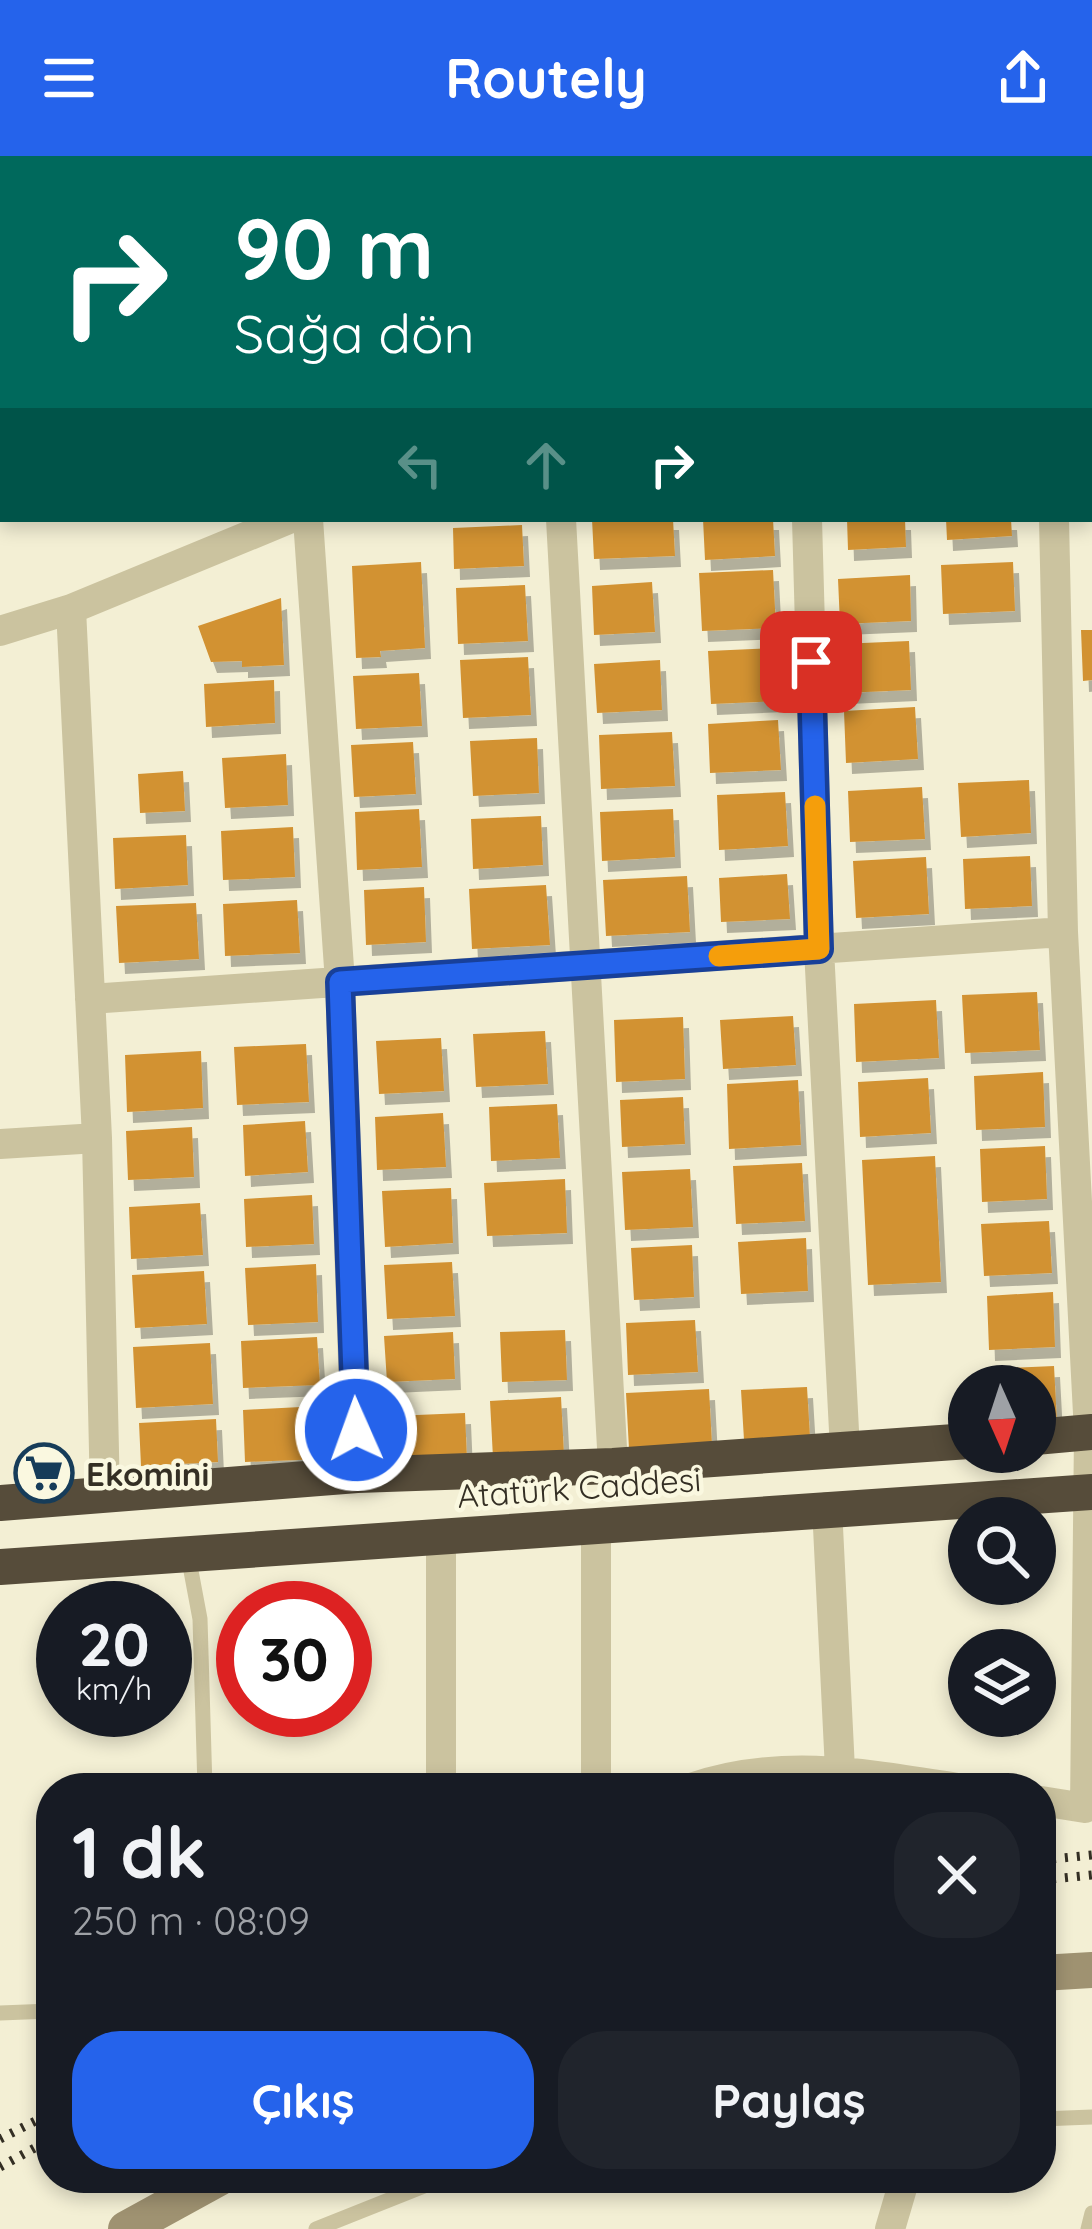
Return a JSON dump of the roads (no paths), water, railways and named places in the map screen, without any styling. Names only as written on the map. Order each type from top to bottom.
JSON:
[{"type":"highway","points":[[1056,1434],[1091,1432]]},
{"type":"highway","name":"Atatürk Caddesi","points":[[0,1504],[357,1475],[613,1466],[948,1443]]},
{"type":"highway","name":"Atatürk Caddesi","points":[[0,1567],[1090,1492]]},
{"type":"street","points":[[0,631],[71,608],[282,522]]},
{"type":"street","points":[[308,522],[340,982],[357,1475]]},
{"type":"street","points":[[561,522],[613,1466]]},
{"type":"street","points":[[807,522],[819,949],[845,1450]]},
{"type":"street","points":[[1054,522],[1064,932],[1091,1432],[1085,1808],[1056,1803]]},
{"type":"street","points":[[71,608],[97,1138],[105,1496]]},
{"type":"street","points":[[90,999],[1064,932]]},
{"type":"street","points":[[0,1144],[97,1138]]},
{"type":"street","points":[[826,1507],[840,1770]]},
{"type":"street","points":[[596,1526],[596,1773]]},
{"type":"street","points":[[441,1536],[441,1773]]},
{"type":"street","points":[[764,1773],[784,1769],[860,1773]]},
{"type":"street","points":[[1056,1972],[1092,1970]]},
{"type":"street","points":[[126,2229],[192,2193]]},
{"type":"street","points":[[890,2229],[901,2193]]},
{"type":"lane","points":[[188,1556],[200,1619],[205,1773]]},
{"type":"lane","points":[[0,2013],[36,2012]]},
{"type":"lane","points":[[1056,2118],[1092,2116]]},
{"type":"lane","points":[[316,2229],[406,2193]]},
{"type":"lane","points":[[1088,2229],[1092,2213]]},
{"type":"railway","points":[[1056,1859],[1092,1855]]},
{"type":"railway","points":[[1056,1879],[1092,1875]]},
{"type":"railway","points":[[0,2139],[36,2121]]},
{"type":"railway","points":[[0,2167],[36,2147]]},
{"type":"place","name":"Ekomini","points":[[44,1473]]}]
